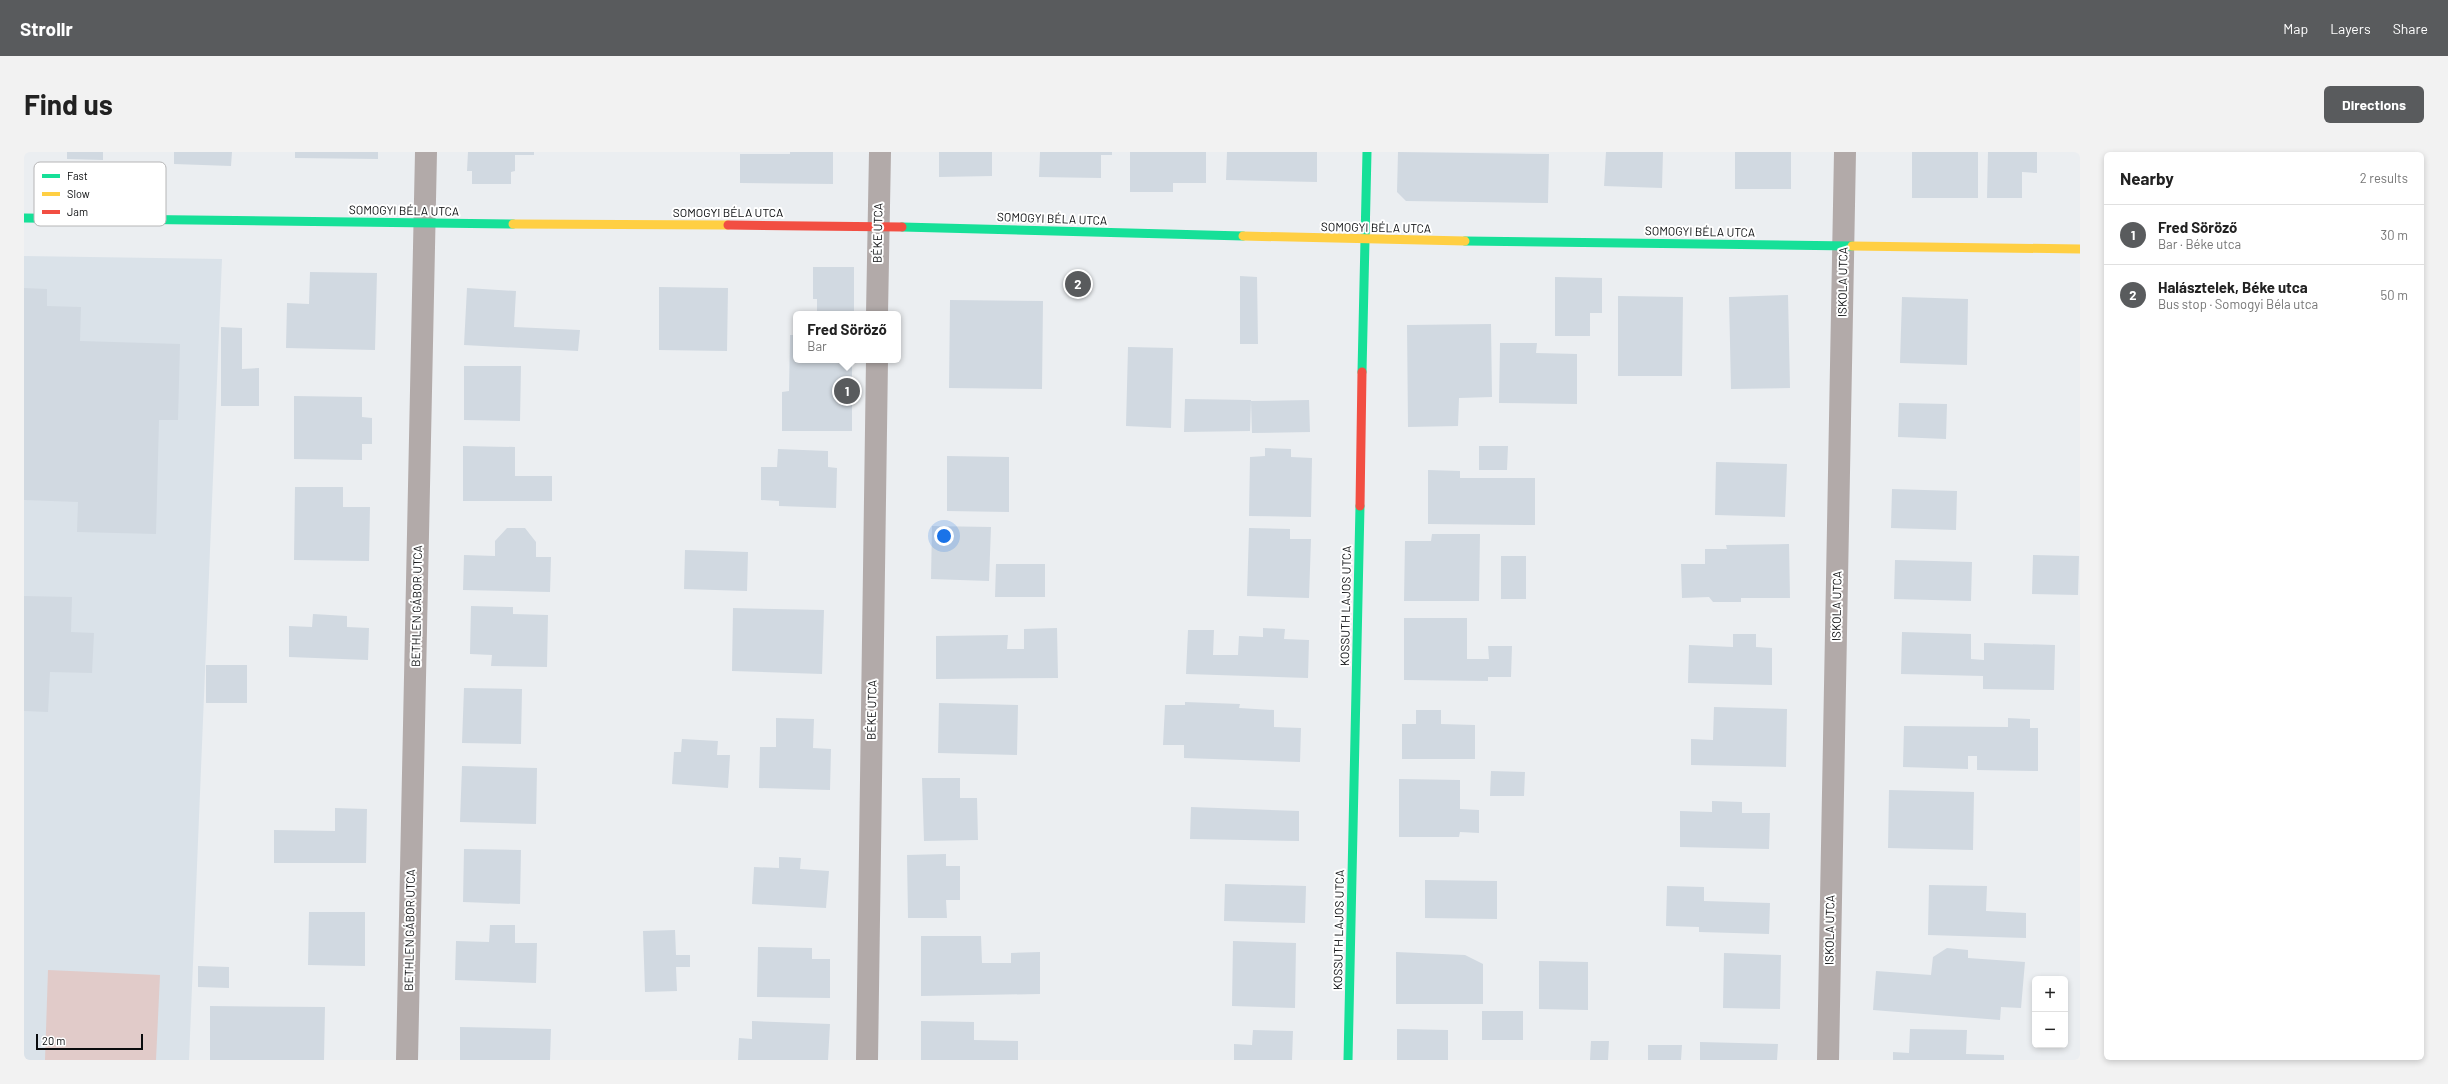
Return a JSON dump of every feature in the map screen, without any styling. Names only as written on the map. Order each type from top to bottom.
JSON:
[{"type":"street","name":"BETHLEN GÁBOR UTCA","points":[[407,1060],[426,152]]},
{"type":"street","name":"BÉKE UTCA","points":[[877,311],[880,152]]},
{"type":"street","name":"KOSSUTH LAJOS UTCA","points":[[1348,1060],[1367,152]]},
{"type":"street","name":"ISKOLA UTCA","points":[[1828,1060],[1845,152]]},
{"type":"street","name":"SOMOGYI BÉLA UTCA","points":[[24,218],[34,218]]},
{"type":"street","name":"SOMOGYI BÉLA UTCA","points":[[166,220],[425,224],[878,226],[1366,240],[2080,249]]},
{"type":"street","name":"BÉKE UTCA","points":[[867,1060],[876,363]]},
{"type":"shaded area","points":[[24,256],[222,259],[189,1060],[24,1060]]},
{"type":"shaded area","points":[[48,970],[160,975],[156,1060],[45,1060]]},
{"type":"building","points":[[67,152],[103,152],[103,160],[67,159]]},
{"type":"building","points":[[174,152],[232,152],[231,166],[174,164]]},
{"type":"building","points":[[295,152],[378,152],[378,159],[295,158]]},
{"type":"building","points":[[468,152],[534,152],[534,155],[515,155],[515,171],[511,172],[511,184],[472,184],[472,171],[467,171]]},
{"type":"building","points":[[790,152],[833,152],[833,184],[740,183],[740,154],[790,154]]},
{"type":"building","points":[[939,152],[992,152],[992,176],[939,177]]},
{"type":"building","points":[[1040,152],[1112,152],[1112,155],[1101,155],[1101,178],[1039,177]]},
{"type":"building","points":[[1130,152],[1206,152],[1206,183],[1173,183],[1173,192],[1130,192]]},
{"type":"building","points":[[1227,152],[1317,152],[1317,182],[1226,180]]},
{"type":"building","points":[[1398,152],[1549,154],[1548,203],[1406,201],[1397,192]]},
{"type":"building","points":[[1606,152],[1663,152],[1662,188],[1604,186]]},
{"type":"building","points":[[1735,152],[1791,152],[1791,189],[1735,189]]},
{"type":"building","points":[[1912,152],[1978,152],[1978,198],[1912,198]]},
{"type":"building","points":[[1988,152],[2037,152],[2037,173],[2022,172],[2022,198],[1987,198]]},
{"type":"building","points":[[813,267],[854,267],[854,311],[817,311],[817,299],[813,299]]},
{"type":"building","points":[[310,272],[377,273],[375,350],[286,348],[287,303],[309,304]]},
{"type":"building","points":[[1240,276],[1257,277],[1258,344],[1240,344]]},
{"type":"building","points":[[1555,277],[1602,278],[1602,313],[1590,313],[1590,336],[1555,336]]},
{"type":"building","points":[[659,287],[728,288],[727,351],[659,350]]},
{"type":"building","points":[[24,288],[47,289],[47,306],[81,307],[80,341],[180,344],[178,420],[159,420],[156,534],[77,532],[78,502],[24,500]]},
{"type":"building","points":[[467,288],[516,291],[514,327],[580,330],[578,351],[464,345]]},
{"type":"building","points":[[1788,295],[1790,388],[1731,389],[1729,297]]},
{"type":"building","points":[[1618,296],[1683,297],[1682,376],[1618,376]]},
{"type":"building","points":[[1902,297],[1968,299],[1967,365],[1900,363]]},
{"type":"building","points":[[950,300],[1043,301],[1042,389],[949,388]]},
{"type":"building","points":[[1491,324],[1492,397],[1459,398],[1458,426],[1408,427],[1407,325]]},
{"type":"building","points":[[221,327],[242,328],[242,369],[259,368],[259,406],[221,406]]},
{"type":"building","points":[[790,335],[793,335],[793,363],[852,363],[852,431],[782,431],[782,392],[789,391]]},
{"type":"building","points":[[1500,343],[1537,343],[1536,353],[1577,354],[1577,404],[1499,403]]},
{"type":"building","points":[[1128,347],[1173,348],[1171,428],[1126,426]]},
{"type":"building","points":[[464,366],[521,366],[520,421],[464,420]]},
{"type":"building","points":[[294,396],[362,397],[362,417],[372,418],[372,444],[362,444],[362,460],[294,459]]},
{"type":"building","points":[[1185,399],[1251,400],[1250,431],[1184,432]]},
{"type":"building","points":[[1309,400],[1310,432],[1252,433],[1251,401]]},
{"type":"building","points":[[1899,403],[1947,404],[1946,439],[1898,437]]},
{"type":"building","points":[[463,446],[515,447],[515,476],[552,476],[552,501],[463,501]]},
{"type":"building","points":[[1479,446],[1508,446],[1507,470],[1479,470]]},
{"type":"building","points":[[1265,448],[1291,449],[1291,457],[1312,458],[1311,517],[1249,516],[1250,457],[1265,456]]},
{"type":"building","points":[[778,449],[828,451],[828,467],[837,468],[836,508],[779,506],[779,501],[761,500],[761,467],[777,467]]},
{"type":"building","points":[[947,456],[1009,457],[1009,512],[947,511]]},
{"type":"building","points":[[1716,462],[1787,464],[1785,517],[1715,515]]},
{"type":"building","points":[[1428,470],[1460,471],[1460,478],[1535,478],[1535,525],[1428,524]]},
{"type":"building","points":[[295,487],[343,487],[343,507],[370,507],[369,561],[294,560]]},
{"type":"building","points":[[1892,489],[1957,491],[1956,530],[1891,528]]},
{"type":"building","points":[[932,526],[991,527],[989,581],[931,579]]},
{"type":"building","points":[[507,528],[525,528],[536,542],[536,557],[551,557],[550,592],[463,590],[464,555],[495,556],[495,541]]},
{"type":"building","points":[[1249,528],[1290,529],[1290,539],[1311,539],[1309,598],[1247,596]]},
{"type":"building","points":[[1432,534],[1480,534],[1479,601],[1404,601],[1405,541],[1431,541]]},
{"type":"building","points":[[1789,544],[1790,598],[1741,598],[1741,602],[1713,602],[1709,597],[1682,598],[1681,564],[1705,564],[1705,549],[1727,549],[1726,545]]},
{"type":"building","points":[[685,550],[748,552],[747,591],[684,589]]},
{"type":"building","points":[[2033,555],[2079,556],[2078,595],[2032,594]]},
{"type":"building","points":[[1501,556],[1526,556],[1526,599],[1501,599]]},
{"type":"building","points":[[1895,560],[1972,562],[1971,601],[1894,599]]},
{"type":"building","points":[[996,564],[1045,564],[1045,597],[995,597]]},
{"type":"building","points":[[24,596],[72,597],[71,632],[94,633],[92,673],[50,672],[48,712],[24,711]]},
{"type":"building","points":[[471,606],[513,607],[513,614],[548,615],[547,667],[491,666],[492,655],[470,654]]},
{"type":"building","points":[[733,608],[824,610],[822,674],[732,671]]},
{"type":"building","points":[[313,614],[347,616],[347,627],[369,628],[368,660],[289,657],[289,626],[312,627]]},
{"type":"building","points":[[1404,618],[1467,618],[1467,659],[1489,659],[1488,646],[1512,646],[1511,677],[1488,677],[1488,681],[1404,680]]},
{"type":"building","points":[[1057,628],[1058,678],[936,679],[936,636],[1008,635],[1007,649],[1024,649],[1024,629]]},
{"type":"building","points":[[1263,628],[1285,629],[1284,639],[1309,640],[1308,678],[1186,674],[1188,630],[1214,630],[1213,655],[1238,655],[1239,636],[1263,637]]},
{"type":"building","points":[[1902,632],[1971,634],[1971,659],[1984,660],[1984,643],[2055,645],[2054,690],[1983,689],[1983,676],[1901,674]]},
{"type":"building","points":[[1733,634],[1756,634],[1756,647],[1772,648],[1772,685],[1688,683],[1689,645],[1733,647]]},
{"type":"building","points":[[206,665],[247,665],[247,703],[206,703]]},
{"type":"building","points":[[464,688],[522,689],[521,744],[462,743]]},
{"type":"building","points":[[1185,702],[1240,704],[1239,708],[1274,710],[1274,727],[1301,728],[1300,762],[1184,758],[1184,745],[1163,745],[1165,705],[1185,705]]},
{"type":"building","points":[[939,703],[1018,705],[1017,755],[938,753]]},
{"type":"building","points":[[1714,707],[1787,709],[1786,767],[1691,765],[1691,739],[1713,740]]},
{"type":"building","points":[[1416,710],[1441,710],[1441,724],[1475,725],[1475,759],[1402,759],[1402,724],[1416,724]]},
{"type":"building","points":[[776,718],[814,719],[813,748],[831,749],[830,790],[759,788],[760,747],[776,747]]},
{"type":"building","points":[[2008,718],[2030,719],[2030,728],[2038,728],[2038,771],[1977,770],[1977,756],[1968,756],[1968,769],[1903,767],[1904,726],[2008,727]]},
{"type":"building","points":[[682,739],[718,741],[717,755],[730,755],[728,788],[672,784],[674,752],[681,752]]},
{"type":"building","points":[[462,766],[537,768],[536,824],[460,822]]},
{"type":"building","points":[[1491,771],[1525,772],[1524,796],[1490,796]]},
{"type":"building","points":[[922,778],[960,778],[960,798],[977,798],[978,840],[924,841]]},
{"type":"building","points":[[1399,779],[1460,780],[1460,809],[1479,810],[1479,833],[1460,832],[1459,837],[1399,837]]},
{"type":"building","points":[[1889,790],[1974,792],[1973,850],[1888,848]]},
{"type":"building","points":[[1712,801],[1742,802],[1742,813],[1770,813],[1769,849],[1680,847],[1680,811],[1712,812]]},
{"type":"building","points":[[1191,807],[1299,811],[1299,841],[1190,839]]},
{"type":"building","points":[[335,808],[367,809],[366,863],[274,863],[274,830],[335,831]]},
{"type":"building","points":[[464,849],[521,850],[520,904],[463,902]]},
{"type":"building","points":[[946,854],[946,866],[960,866],[960,900],[946,900],[947,918],[908,918],[907,855]]},
{"type":"building","points":[[779,857],[801,858],[800,869],[829,871],[826,908],[752,904],[754,867],[779,868]]},
{"type":"building","points":[[1425,880],[1497,881],[1497,919],[1425,918]]},
{"type":"building","points":[[1225,884],[1306,886],[1305,923],[1224,921]]},
{"type":"building","points":[[1929,885],[1987,886],[1986,911],[2026,913],[2026,938],[1928,935]]},
{"type":"building","points":[[1667,886],[1704,887],[1704,901],[1770,903],[1769,934],[1699,932],[1699,927],[1666,926]]},
{"type":"building","points":[[309,912],[365,912],[365,966],[308,965]]},
{"type":"building","points":[[490,925],[515,925],[515,943],[537,943],[536,983],[455,980],[456,941],[489,942]]},
{"type":"building","points":[[675,930],[676,955],[690,955],[690,967],[676,967],[677,991],[645,992],[643,931]]},
{"type":"building","points":[[921,936],[981,936],[982,963],[1011,963],[1011,953],[1040,952],[1040,994],[921,996]]},
{"type":"building","points":[[1233,941],[1296,943],[1295,1008],[1232,1006]]},
{"type":"building","points":[[758,947],[812,948],[812,959],[830,959],[830,998],[757,997]]},
{"type":"building","points":[[1947,948],[1968,950],[1968,958],[2025,962],[2021,1008],[2001,1007],[2000,1020],[1873,1010],[1876,971],[1931,975],[1933,957]]},
{"type":"building","points":[[1396,952],[1465,955],[1483,964],[1483,1004],[1396,1004]]},
{"type":"building","points":[[1724,953],[1781,955],[1780,1009],[1723,1008]]},
{"type":"building","points":[[1539,961],[1588,962],[1588,1010],[1539,1009]]},
{"type":"building","points":[[198,966],[229,967],[229,988],[198,987]]},
{"type":"building","points":[[210,1006],[325,1007],[324,1060],[210,1060]]},
{"type":"building","points":[[1482,1011],[1523,1011],[1523,1040],[1482,1040]]},
{"type":"building","points":[[752,1021],[830,1024],[828,1060],[738,1060],[739,1038],[752,1039]]},
{"type":"building","points":[[921,1021],[974,1022],[974,1040],[1018,1041],[1018,1060],[921,1060]]},
{"type":"building","points":[[460,1027],[551,1029],[550,1060],[460,1060]]},
{"type":"building","points":[[1397,1029],[1448,1030],[1448,1060],[1397,1060]]},
{"type":"building","points":[[1910,1029],[1967,1030],[1966,1054],[2004,1055],[2004,1060],[1893,1060],[1893,1052],[1909,1053]]},
{"type":"building","points":[[1253,1030],[1293,1031],[1292,1060],[1234,1060],[1234,1044],[1252,1045]]},
{"type":"building","points":[[1591,1041],[1609,1041],[1608,1060],[1590,1060]]},
{"type":"building","points":[[1700,1042],[1778,1044],[1777,1060],[1700,1060]]},
{"type":"building","points":[[1648,1045],[1682,1045],[1681,1060],[1648,1060]]},
{"type":"traffic: fast","points":[[1362,372],[1367,152]]},
{"type":"traffic: fast","points":[[24,218],[34,218]]},
{"type":"traffic: fast","points":[[166,220],[513,224]]},
{"type":"traffic: fast","points":[[902,227],[1243,236]]},
{"type":"traffic: fast","points":[[1465,241],[1852,246]]},
{"type":"traffic: fast","points":[[1348,1060],[1360,506]]},
{"type":"traffic: slow","points":[[513,224],[728,225]]},
{"type":"traffic: slow","points":[[1243,236],[1465,241]]},
{"type":"traffic: slow","points":[[1852,246],[2080,249]]},
{"type":"traffic: jam","points":[[728,225],[902,227]]},
{"type":"traffic: jam","points":[[1360,506],[1362,372]]},
{"type":"place","name":"Halásztelek, Béke utca","points":[[1078,284]]},
{"type":"place","name":"Fred Söröző","points":[[847,391]]}]
